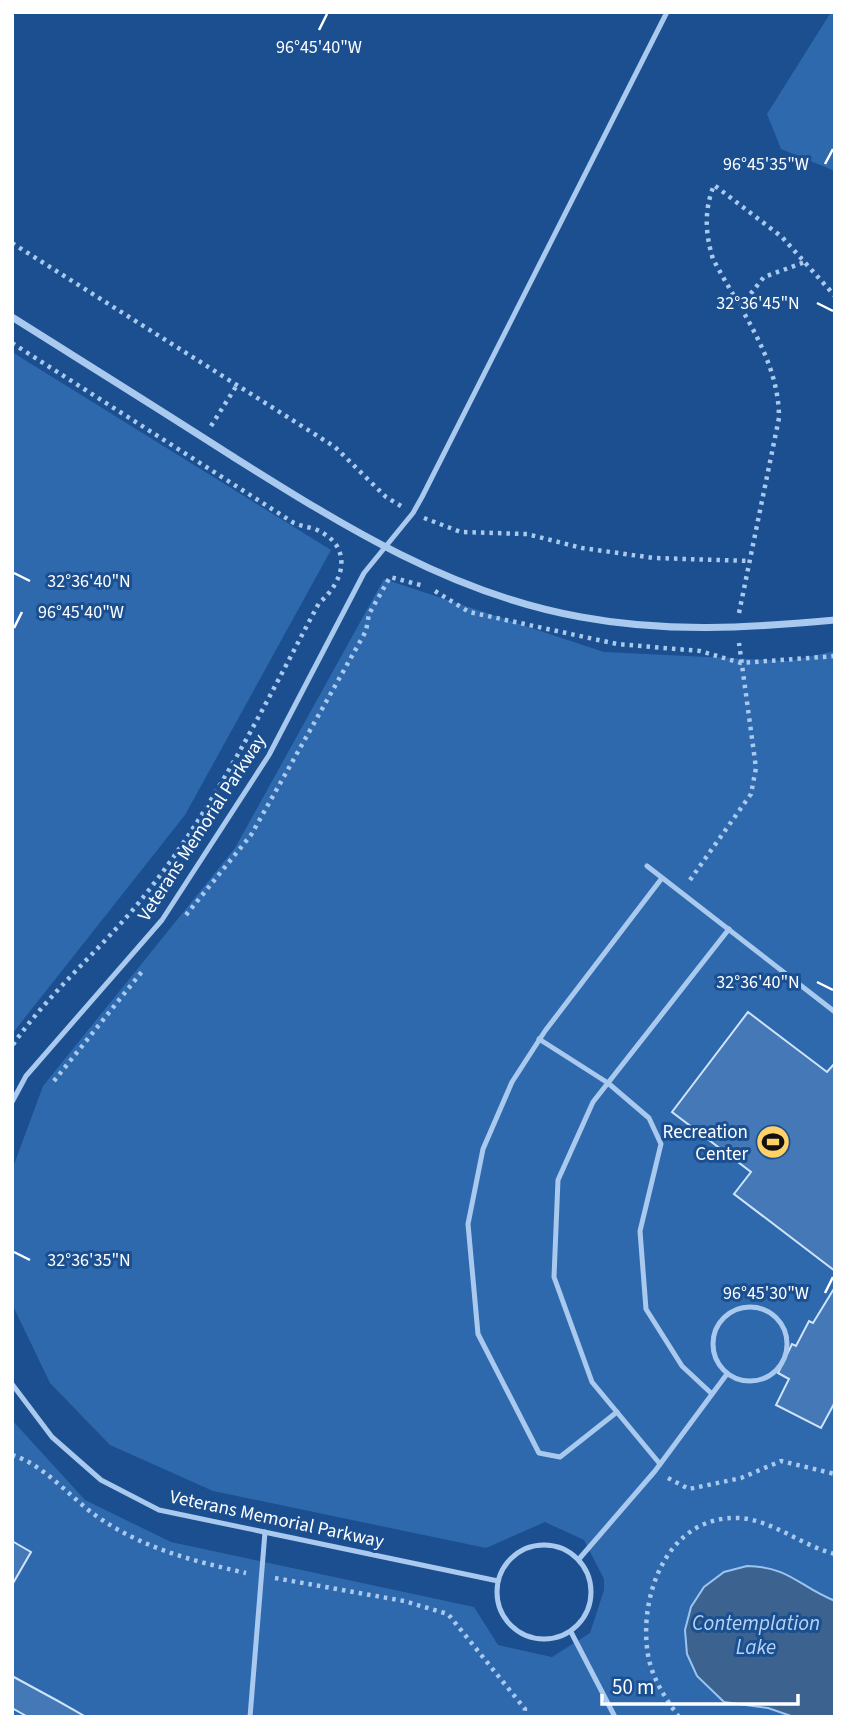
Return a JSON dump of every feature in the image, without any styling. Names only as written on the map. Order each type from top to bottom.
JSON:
[{"type":"street","points":[[12,317],[348,529],[385,548],[491,593],[582,617],[693,629],[738,629],[835,620]]},
{"type":"lane","name":"Veterans Memorial Parkway","points":[[12,1102],[26,1076],[162,920],[269,755],[364,573],[413,513],[667,12]]},
{"type":"lane","points":[[647,866],[835,1012]]},
{"type":"lane","points":[[617,1412],[559,1457],[538,1453],[478,1334],[468,1224],[483,1149],[512,1082],[539,1039],[662,878]]},
{"type":"lane","points":[[660,1464],[592,1382],[554,1277],[558,1180],[593,1102],[729,929]]},
{"type":"lane","points":[[539,1039],[608,1083],[649,1118],[661,1144],[640,1231],[646,1309],[682,1366],[712,1394]]},
{"type":"lane","points":[[744,1308],[757,1308],[770,1314],[785,1332],[787,1345],[782,1362],[774,1372],[755,1381],[742,1381],[727,1374],[713,1352],[716,1328],[724,1318],[744,1308]]},
{"type":"lane","points":[[579,1559],[655,1471],[727,1374]]},
{"type":"lane","name":"Veterans Memorial Parkway","points":[[12,1384],[52,1437],[101,1479],[159,1510],[498,1581]]},
{"type":"lane","points":[[250,1717],[265,1532]]},
{"type":"lane","points":[[549,1544],[565,1549],[579,1559],[587,1571],[592,1598],[581,1623],[571,1632],[556,1639],[540,1639],[517,1631],[501,1613],[497,1597],[498,1581],[504,1566],[516,1553],[532,1546],[549,1544]]},
{"type":"lane","points":[[571,1632],[615,1717]]},
{"type":"path","points":[[739,614],[779,418],[779,396],[769,361],[713,259],[708,244],[706,215],[714,185],[767,224],[835,296]]},
{"type":"path","points":[[12,243],[335,447],[386,497],[413,513],[461,532],[527,534],[582,548],[654,558],[750,561]]},
{"type":"path","points":[[740,307],[764,277],[805,262]]},
{"type":"path","points":[[12,343],[294,523],[315,529],[337,544],[342,551],[341,572],[332,592],[319,603],[231,766],[177,849],[146,894],[12,1046]]},
{"type":"path","points":[[211,427],[237,385]]},
{"type":"path","points":[[191,458],[195,450]]},
{"type":"path","points":[[182,920],[251,835],[366,631],[369,614],[390,577],[431,588],[469,612],[617,644],[700,651],[741,663],[835,656]]},
{"type":"path","points":[[681,892],[751,794],[757,768],[739,643]]},
{"type":"path","points":[[54,1081],[148,963]]},
{"type":"path","points":[[13,1454],[34,1466],[97,1516],[123,1532],[174,1556],[261,1576],[404,1601],[448,1614],[526,1709],[524,1717]]},
{"type":"path","points":[[655,1471],[688,1489],[741,1478],[781,1461],[835,1474]]},
{"type":"path","points":[[679,1717],[661,1691],[652,1668],[645,1621],[652,1585],[676,1544],[694,1528],[717,1519],[741,1518],[835,1554]]},
{"type":"shaded area","points":[[831,12],[835,12],[835,171],[781,149],[767,114]]},
{"type":"shaded area","points":[[12,352],[331,550],[185,815],[12,1034]]},
{"type":"shaded area","points":[[384,579],[604,652],[790,661],[835,651],[835,1717],[12,1717],[12,1420],[85,1500],[171,1542],[474,1607],[498,1645],[552,1657],[590,1633],[604,1590],[604,1579],[584,1540],[545,1522],[486,1548],[213,1491],[110,1445],[50,1383],[13,1306],[12,1170],[43,1086],[235,848]]},
{"type":"water","name":"Contemplation Lake","points":[[747,1566],[774,1570],[835,1601],[835,1717],[794,1717],[768,1708],[724,1702],[697,1676],[687,1654],[685,1630],[691,1607],[704,1587],[724,1572]]},
{"type":"building","name":"Recreation Center","points":[[748,1012],[827,1072],[835,1063],[835,1271],[734,1194],[751,1172],[672,1112]]},
{"type":"building","points":[[835,1287],[835,1402],[821,1428],[776,1405],[789,1379],[778,1373],[792,1344],[796,1346],[809,1321],[813,1323]]},
{"type":"building","points":[[12,1541],[31,1552],[12,1585]]},
{"type":"building","points":[[12,1676],[86,1717],[28,1717],[12,1708]]},
{"type":"place","name":"Recreation Center","points":[[773,1142]]}]
